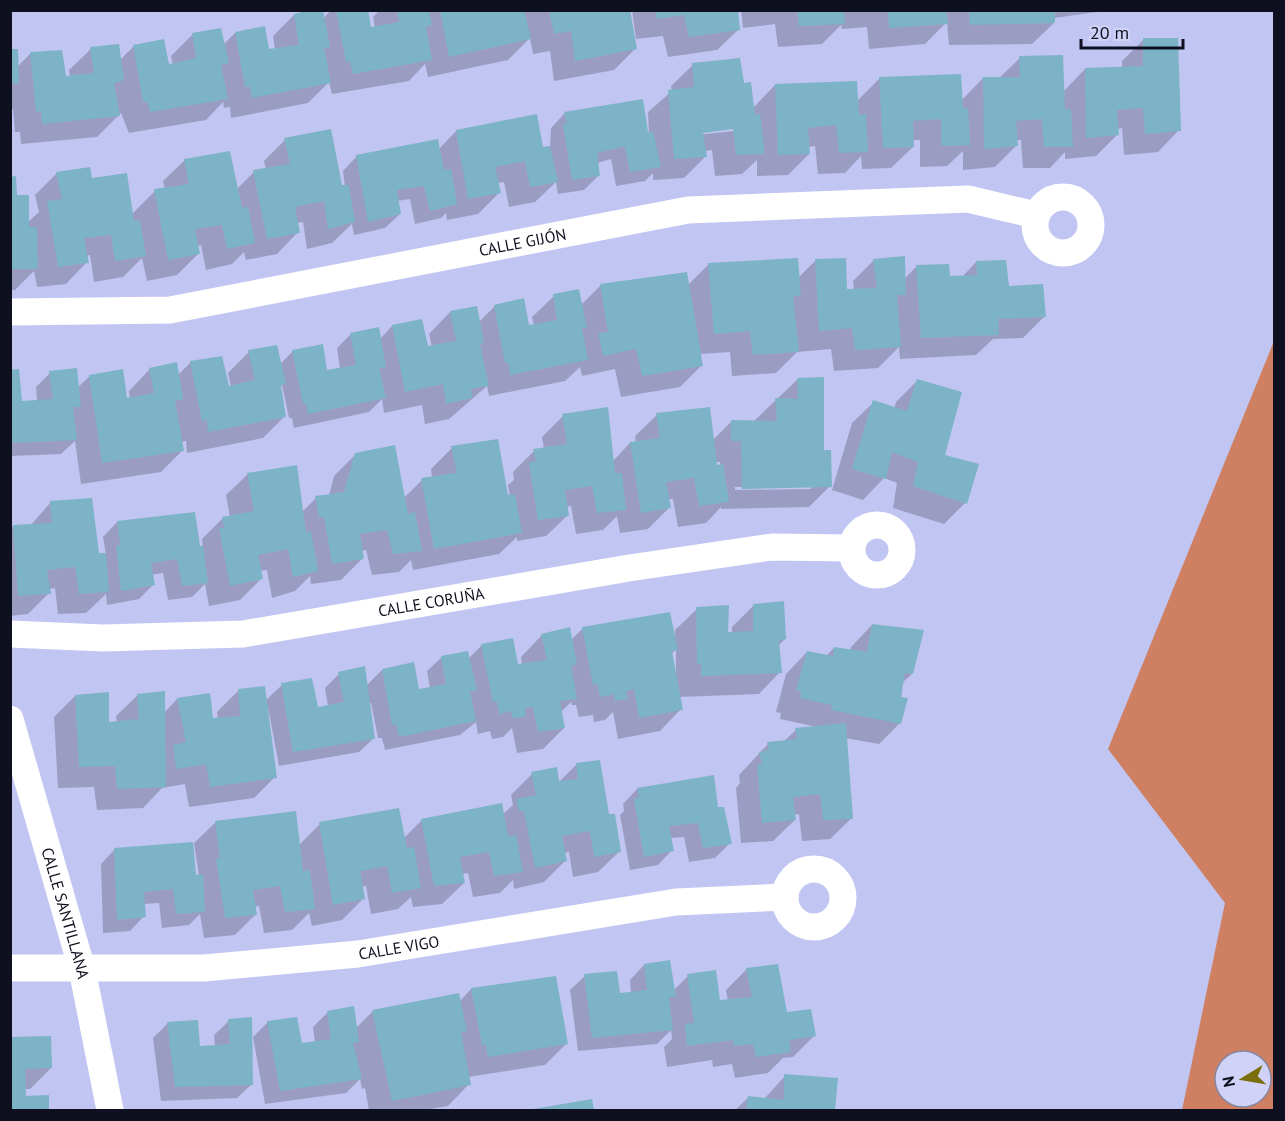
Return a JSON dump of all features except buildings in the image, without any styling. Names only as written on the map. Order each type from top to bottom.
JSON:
[{"type":"street","name":"CALLE GIJÓN","points":[[10,312],[170,310],[688,210],[968,199],[1036,215]]},
{"type":"street","name":"CALLE CORUÑA","points":[[10,634],[103,638],[243,634],[629,568],[772,547],[852,548]]},
{"type":"street","name":"CALLE SANTILLANA","points":[[10,719],[82,969],[110,1110]]},
{"type":"street","name":"CALLE VIGO","points":[[10,968],[204,968],[358,954],[676,902],[785,897]]},
{"type":"shaded area","points":[[1274,341],[1274,1110],[1182,1110],[1225,903],[1108,749]]}]
